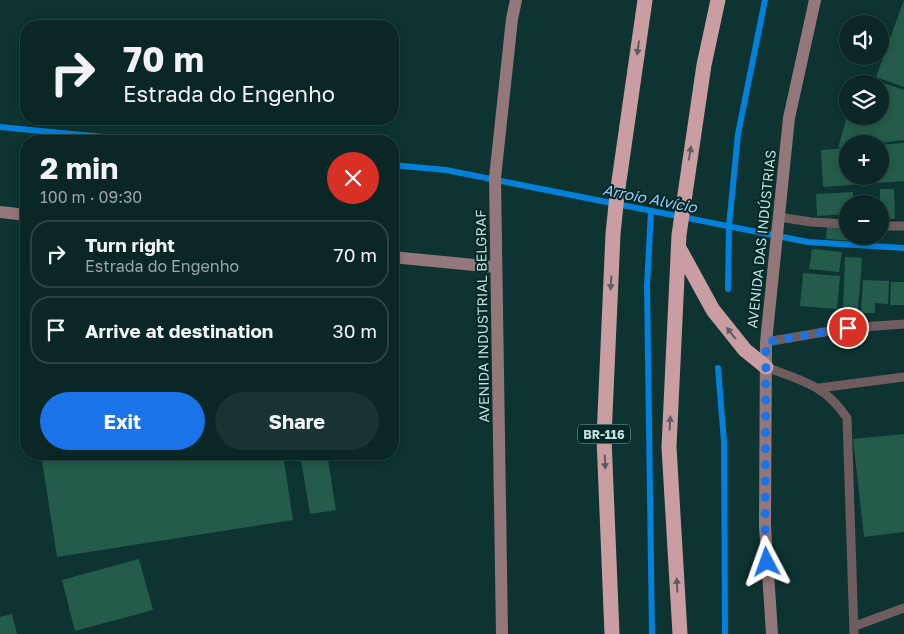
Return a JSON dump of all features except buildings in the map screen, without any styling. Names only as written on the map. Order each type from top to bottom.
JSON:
[{"type":"highway","name":"BR-116","points":[[612,634],[604,438],[613,234],[645,0]]},
{"type":"highway","points":[[680,634],[669,447],[679,241],[683,201],[704,65],[718,0]]},
{"type":"highway","points":[[679,241],[713,310],[745,350],[766,366]]},
{"type":"main road","name":"AVENIDA INDUSTRIAL BELGRAF","points":[[502,634],[495,178],[512,19],[516,0]]},
{"type":"main road","name":"AVENIDA DAS INDÚSTRIAS","points":[[772,634],[765,526],[766,342],[789,118],[815,0]]},
{"type":"main road","points":[[0,212],[20,214]]},
{"type":"main road","points":[[399,258],[495,267]]},
{"type":"lane","points":[[778,219],[839,224]]},
{"type":"lane","points":[[889,226],[904,226]]},
{"type":"lane","points":[[766,342],[848,328],[904,324]]},
{"type":"lane","points":[[766,366],[819,388],[837,404],[847,418],[855,630],[904,608]]},
{"type":"lane","points":[[819,388],[904,377]]},
{"type":"waterway","points":[[728,289],[729,226],[738,134],[765,0]]},
{"type":"waterway","name":"Arroio Alvício","points":[[0,127],[83,135]]},
{"type":"waterway","name":"Arroio Alvício","points":[[399,166],[446,170],[808,242],[904,248]]},
{"type":"waterway","points":[[651,211],[647,286],[652,634]]},
{"type":"waterway","points":[[718,368],[724,442],[725,634]]},
{"type":"route","points":[[767,562],[765,526],[766,342],[848,328]]}]
